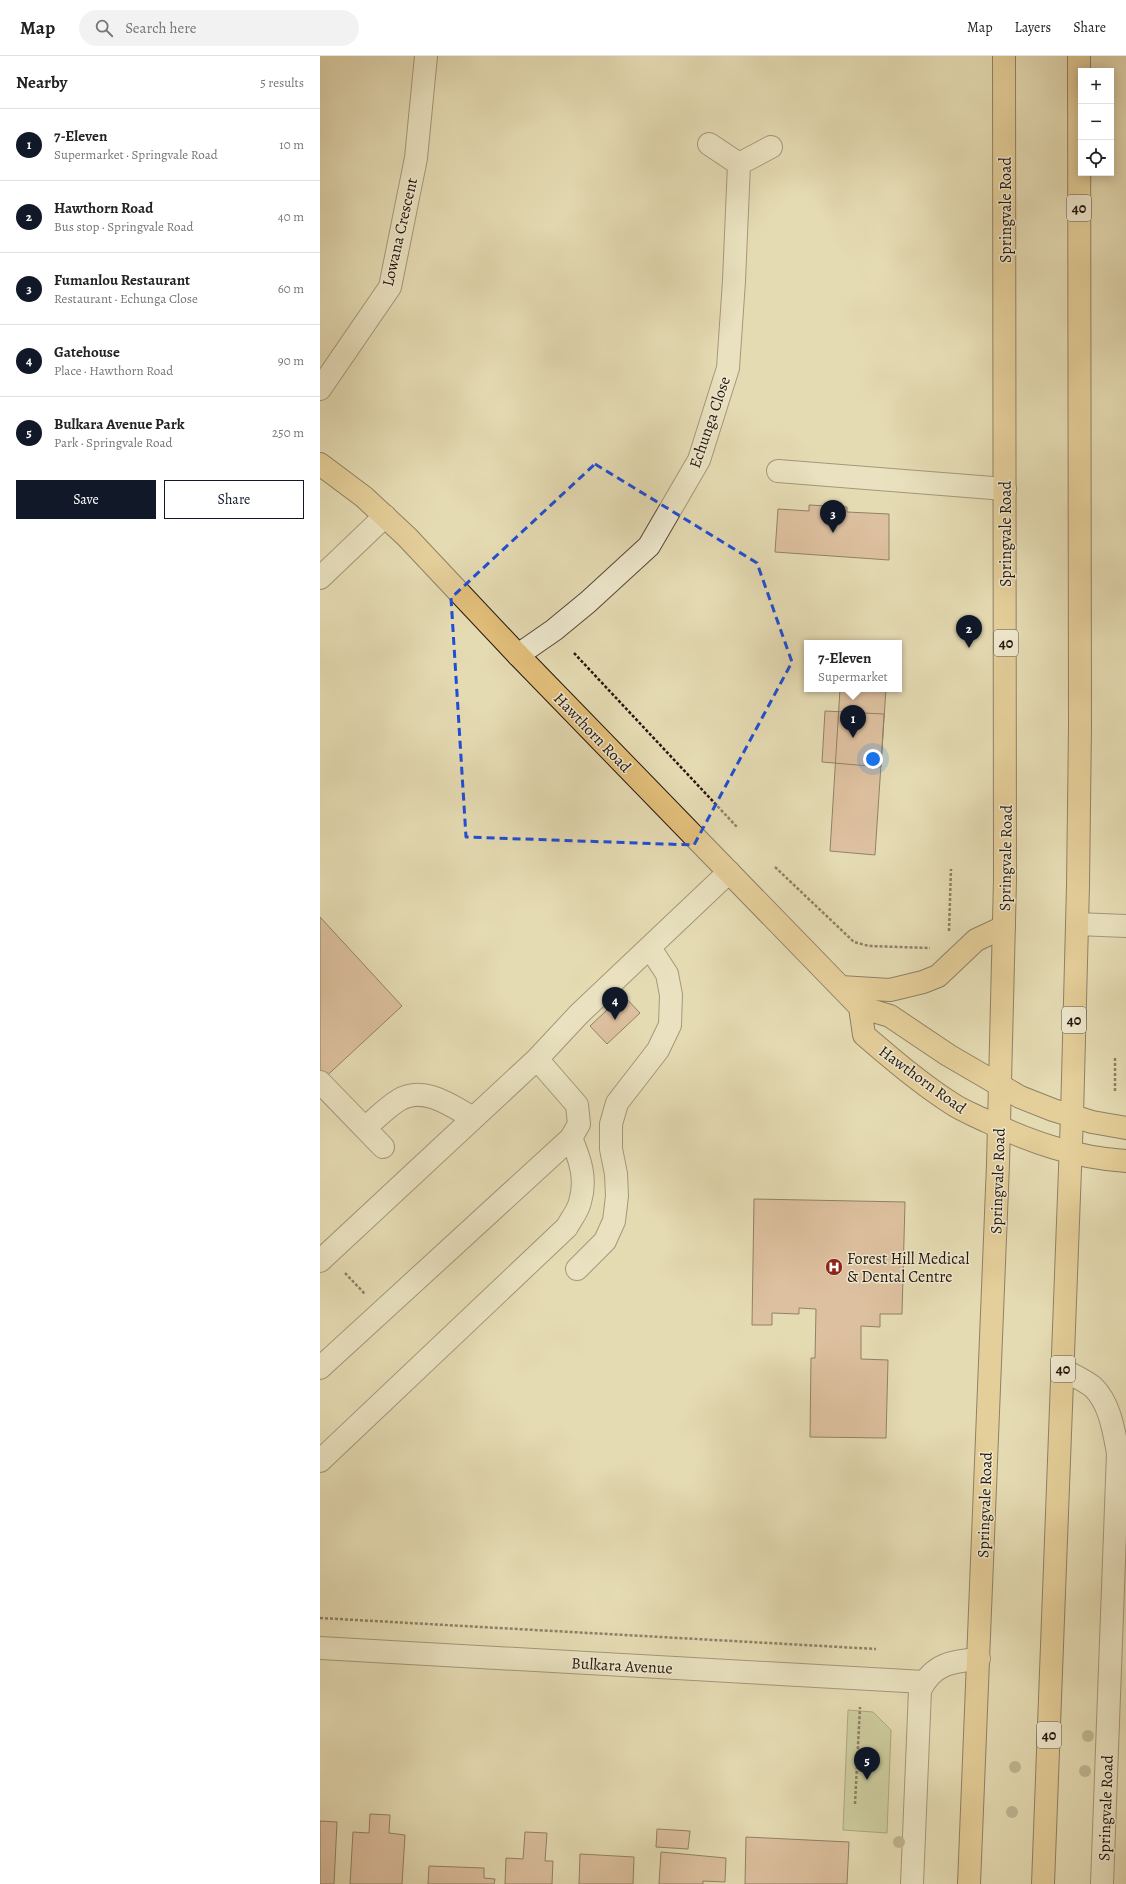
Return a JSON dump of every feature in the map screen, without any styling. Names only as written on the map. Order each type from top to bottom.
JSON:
[{"type":"main road","name":"Springvale Road","points":[[969,1884],[1001,1087],[1004,927],[1004,56]]},
{"type":"main road","name":"40","points":[[1043,1884],[1072,1116],[1077,924],[1080,735],[1078,56]]},
{"type":"main road","name":"Hawthorn Road","points":[[320,464],[364,497],[385,516],[860,1007],[890,1016],[948,1055],[1001,1087],[1046,1108],[1072,1116],[1126,1128]]},
{"type":"main road","points":[[840,987],[890,990],[923,982],[938,976],[976,940],[1004,927]]},
{"type":"main road","name":"Hawthorn Road","points":[[860,1007],[864,1035],[951,1103],[1000,1127],[1049,1147],[1096,1158],[1126,1161]]},
{"type":"street","name":"Lowana Crescent","points":[[320,389],[390,287],[416,158],[426,56]]},
{"type":"street","points":[[709,144],[739,164],[771,147]]},
{"type":"street","name":"Echunga Close","points":[[518,655],[554,630],[588,602],[649,546],[699,460],[728,368],[734,282],[739,164]]},
{"type":"street","points":[[778,471],[1005,489]]},
{"type":"street","points":[[320,578],[385,516]]},
{"type":"street","points":[[323,1257],[537,1059],[579,1014],[729,872]]},
{"type":"street","points":[[1077,924],[1126,926]]},
{"type":"street","points":[[577,1270],[605,1241],[614,1220],[617,1196],[616,1174],[611,1149],[611,1124],[617,1103],[658,1050],[670,1025],[671,995],[667,974],[650,948]]},
{"type":"street","points":[[320,1368],[571,1138],[579,1124],[577,1105],[537,1059]]},
{"type":"street","points":[[320,1082],[366,1127],[383,1147]]},
{"type":"street","points":[[366,1127],[400,1099],[418,1094],[443,1101],[473,1118]]},
{"type":"street","points":[[320,1461],[567,1227],[580,1203],[584,1176],[578,1154],[571,1138]]},
{"type":"street","name":"Springvale Road","points":[[1063,1370],[1079,1378],[1093,1388],[1103,1403],[1113,1425],[1118,1453],[1102,1884]]},
{"type":"street","name":"Bulkara Avenue","points":[[320,1648],[924,1682]]},
{"type":"street","points":[[912,1884],[920,1690],[924,1682],[931,1674],[948,1664],[954,1661],[979,1659]]},
{"type":"path","points":[[574,653],[737,827]]},
{"type":"path","points":[[775,867],[854,942],[869,946],[916,948],[937,946]]},
{"type":"path","points":[[948,937],[951,869]]},
{"type":"path","points":[[1115,1058],[1115,1093]]},
{"type":"path","points":[[323,1257],[383,1311]]},
{"type":"path","points":[[320,1618],[876,1649]]},
{"type":"path","points":[[855,1804],[860,1707]]},
{"type":"highlighted area","points":[[595,464],[757,563],[792,662],[694,845],[466,837],[451,598]]},
{"type":"green space","points":[[848,1710],[873,1712],[891,1730],[887,1833],[843,1830]]},
{"type":"building","points":[[809,505],[847,507],[847,512],[889,514],[889,560],[775,552],[778,509],[809,511]]},
{"type":"building","points":[[840,692],[886,692],[875,855],[830,851]]},
{"type":"building","points":[[825,711],[884,714],[881,767],[822,762]]},
{"type":"building","points":[[320,917],[402,1006],[320,1082]]},
{"type":"building","points":[[623,995],[640,1013],[607,1044],[590,1026]]},
{"type":"building","points":[[754,1199],[905,1202],[902,1314],[880,1314],[880,1327],[861,1326],[861,1359],[888,1360],[886,1438],[810,1437],[811,1358],[815,1358],[816,1309],[799,1308],[799,1314],[772,1313],[772,1325],[752,1325]]},
{"type":"building","points":[[370,1814],[390,1815],[389,1833],[405,1835],[402,1884],[350,1884],[353,1832],[369,1833]]},
{"type":"building","points":[[320,1821],[337,1822],[334,1884],[320,1884]]},
{"type":"building","points":[[657,1829],[690,1831],[688,1849],[656,1847]]},
{"type":"building","points":[[525,1832],[547,1833],[545,1861],[553,1861],[552,1884],[505,1884],[506,1858],[523,1859]]},
{"type":"building","points":[[746,1837],[849,1842],[847,1884],[745,1884]]},
{"type":"building","points":[[661,1852],[726,1858],[725,1882],[703,1881],[703,1884],[659,1884]]},
{"type":"building","points":[[580,1854],[634,1857],[633,1884],[579,1884]]},
{"type":"building","points":[[429,1866],[484,1868],[484,1878],[495,1879],[494,1884],[428,1884]]},
{"type":"place","name":"Fumanlou Restaurant","points":[[833,533]]},
{"type":"place","name":"Hawthorn Road","points":[[969,648]]},
{"type":"place","name":"7-Eleven","points":[[853,738]]},
{"type":"place","name":"Gatehouse","points":[[615,1020]]},
{"type":"place","name":"Forest Hill Medical & Dental Centre","points":[[834,1267]]},
{"type":"place","name":"Bulkara Avenue Park","points":[[867,1780]]}]
